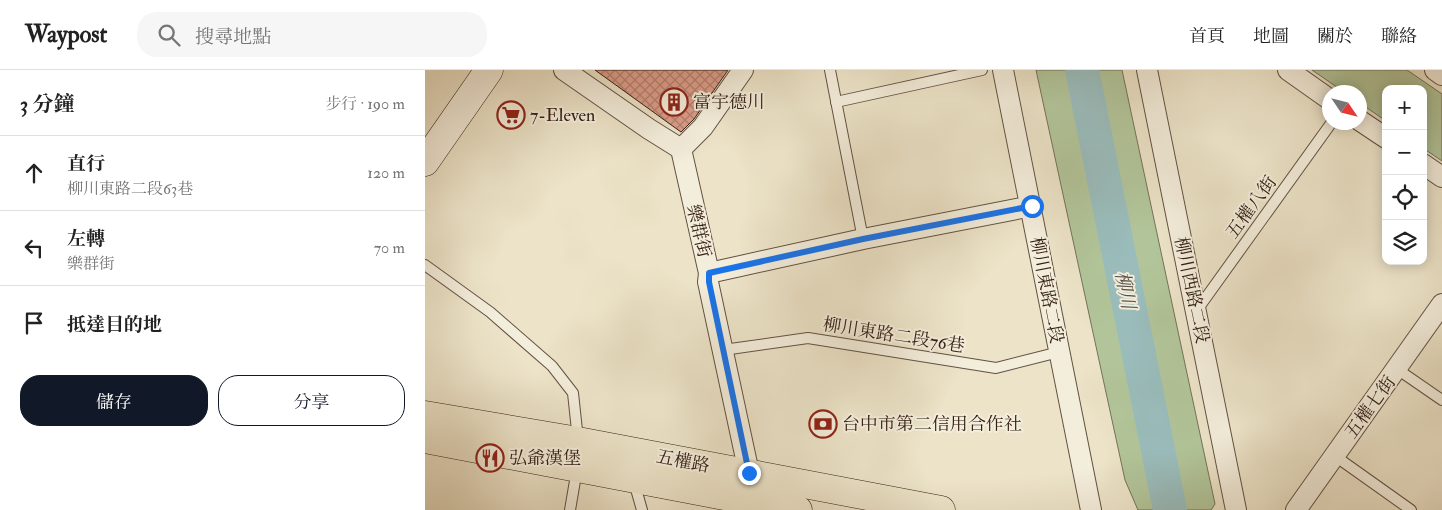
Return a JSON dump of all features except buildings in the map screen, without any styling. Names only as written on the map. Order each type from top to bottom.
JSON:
[{"type":"main road","points":[[425,162],[489,70]]},
{"type":"main road","name":"五權路","points":[[425,415],[578,441],[941,510]]},
{"type":"main road","name":"五權路","points":[[425,439],[634,479],[748,505],[798,510]]},
{"type":"street","points":[[564,70],[681,149],[703,127],[743,70]]},
{"type":"street","name":"柳川東路二段","points":[[1003,70],[1032,206],[1091,510]]},
{"type":"street","name":"柳川西路二段","points":[[1147,70],[1197,310],[1235,510]]},
{"type":"street","points":[[1288,70],[1322,94]]},
{"type":"street","points":[[1435,70],[1442,75]]},
{"type":"street","points":[[1367,125],[1382,135]]},
{"type":"street","name":"樂群街","points":[[681,149],[709,273],[749,473],[748,505]]},
{"type":"street","points":[[1427,167],[1442,177]]},
{"type":"street","points":[[709,273],[863,239],[1032,206]]},
{"type":"street","name":"五權七街","points":[[1296,510],[1442,304]]},
{"type":"lane","points":[[830,70],[863,239]]},
{"type":"lane","points":[[836,102],[982,70]]},
{"type":"lane","name":"五權八街","points":[[1197,310],[1326,130]]},
{"type":"lane","points":[[425,265],[491,312],[527,343],[564,380],[573,393],[576,403],[578,441]]},
{"type":"lane","name":"柳川東路二段76巷","points":[[723,350],[808,338],[997,368],[1059,352]]},
{"type":"lane","points":[[1397,369],[1442,400]]},
{"type":"lane","points":[[1335,456],[1411,510]]},
{"type":"lane","points":[[570,510],[577,469]]},
{"type":"lane","points":[[634,479],[642,510]]},
{"type":"green space","points":[[1036,70],[1122,70],[1215,504],[1211,510],[1138,510],[1125,480]]},
{"type":"green space","points":[[1312,70],[1407,70],[1442,94],[1442,161],[1427,151],[1427,85],[1382,85],[1382,118],[1367,108],[1367,85],[1334,85]]},
{"type":"waterway","name":"柳川","points":[[1082,70],[1170,510]]},
{"type":"place","name":"富宇德川","points":[[674,102]]},
{"type":"place","name":"7-Eleven","points":[[511,115]]},
{"type":"place","name":"台中市第二信用合作社","points":[[823,424]]},
{"type":"place","name":"弘爺漢堡","points":[[490,458]]},
{"type":"route","points":[[749,473],[709,282],[709,273],[863,239],[1032,206]]}]
